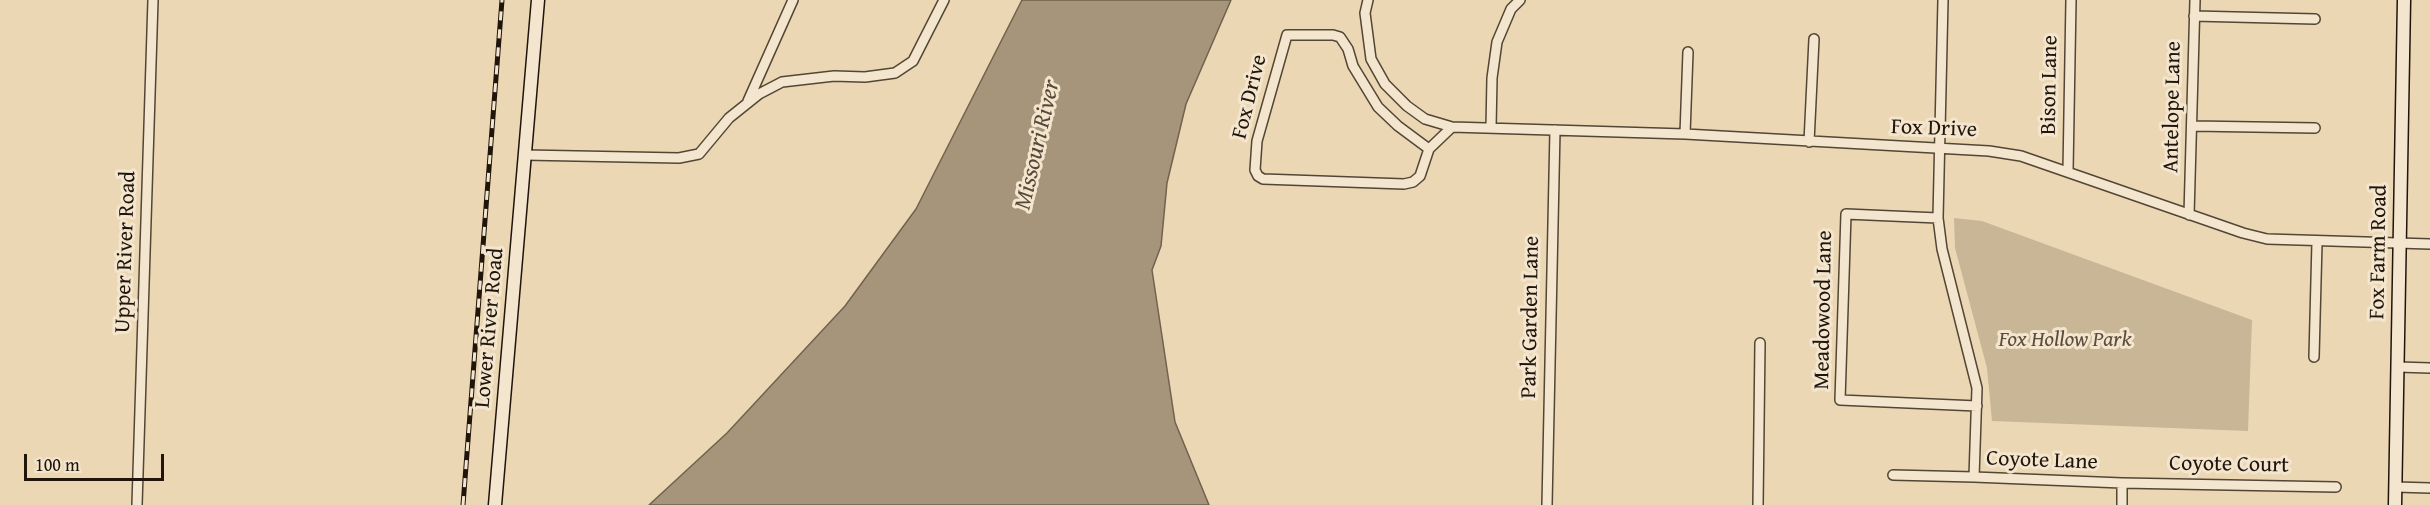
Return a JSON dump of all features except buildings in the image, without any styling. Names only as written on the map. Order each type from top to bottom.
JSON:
[{"type":"street","name":"Upper River Road","points":[[137,505],[153,0]]},
{"type":"street","name":"Lower River Road","points":[[495,505],[538,0]]},
{"type":"street","points":[[747,103],[794,0]]},
{"type":"street","points":[[525,155],[679,158],[699,154],[729,118],[759,94],[782,82],[834,76],[865,77],[895,73],[913,61],[944,0]]},
{"type":"street","name":"Fox Drive","points":[[1368,0],[1365,12],[1371,59],[1385,84],[1407,106],[1425,119],[1452,127],[1685,134],[1989,151],[2021,156],[2190,215],[2267,239],[2430,244]]},
{"type":"street","points":[[1491,128],[1492,78],[1497,42],[1511,9],[1521,0]]},
{"type":"street","name":"Coyote Lane","points":[[1943,0],[1938,218],[1942,249],[1977,388],[1974,477],[2122,483]]},
{"type":"street","name":"Bison Lane","points":[[2068,171],[2071,0]]},
{"type":"street","name":"Antelope Lane","points":[[2190,215],[2195,0]]},
{"type":"street","name":"Fox Farm Road","points":[[2395,505],[2404,0]]},
{"type":"street","points":[[2194,16],[2315,19]]},
{"type":"street","name":"Fox Drive","points":[[1429,149],[1377,107],[1353,66],[1348,50],[1340,37],[1287,35],[1257,141],[1255,170],[1263,179],[1404,184],[1413,182],[1420,176],[1429,149],[1452,127]]},
{"type":"street","points":[[1809,142],[1814,39]]},
{"type":"street","points":[[1685,134],[1688,52]]},
{"type":"street","points":[[2193,126],[2314,128]]},
{"type":"street","name":"Park Garden Lane","points":[[1547,505],[1555,130]]},
{"type":"street","name":"Meadowood Lane","points":[[1938,218],[1846,214],[1840,400],[1977,406]]},
{"type":"street","points":[[2314,357],[2317,242]]},
{"type":"street","points":[[1758,505],[1760,343]]},
{"type":"street","points":[[2398,367],[2430,368]]},
{"type":"street","points":[[1893,475],[1974,477]]},
{"type":"street","points":[[2122,483],[2122,505]]},
{"type":"street","name":"Coyote Court","points":[[2122,483],[2336,487]]},
{"type":"street","points":[[2396,487],[2430,488]]},
{"type":"green space","name":"Fox Hollow Park","points":[[1954,218],[1982,221],[2252,320],[2248,431],[1992,421],[1987,368],[1955,248]]},
{"type":"water","name":"Missouri River","points":[[1022,0],[1231,0],[1186,104],[1167,183],[1161,246],[1152,270],[1175,422],[1209,505],[649,505],[727,433],[845,306],[916,209]]},
{"type":"railway","points":[[463,505],[502,0]]}]
